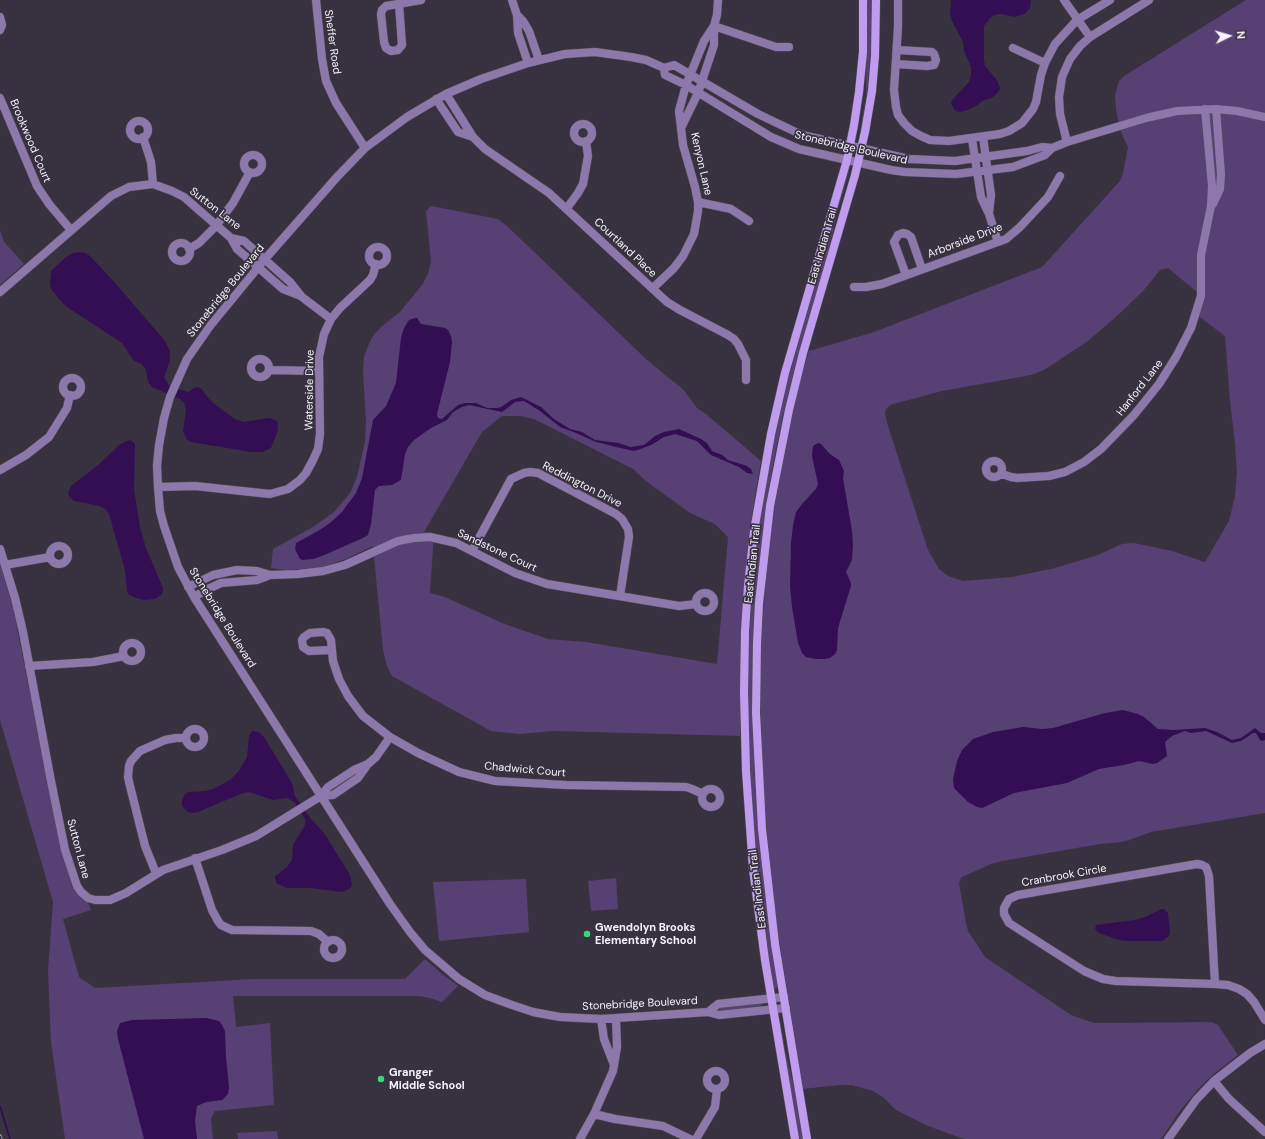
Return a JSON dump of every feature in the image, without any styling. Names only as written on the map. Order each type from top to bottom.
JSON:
[{"type":"main road","name":"East Indian Trail","points":[[795,1139],[771,999],[755,881],[747,788],[744,692],[748,586],[758,504],[776,410],[790,355],[850,146],[859,92],[863,52],[863,0]]},
{"type":"main road","name":"East Indian Trail","points":[[807,1139],[769,895],[759,786],[756,676],[760,588],[770,506],[787,417],[803,353],[862,149],[873,80],[876,42],[876,0]]},
{"type":"street","name":"Sheffer Road","points":[[316,0],[322,59],[326,81],[336,103],[366,148]]},
{"type":"street","points":[[399,4],[402,45],[398,50],[391,51],[385,45],[381,14],[384,8],[399,4],[421,0]]},
{"type":"street","points":[[512,0],[517,15],[518,33],[528,63]]},
{"type":"street","points":[[718,0],[714,26],[776,47],[789,47]]},
{"type":"street","points":[[898,0],[897,50],[894,90],[898,114],[908,127],[920,136],[930,140],[949,141],[972,139],[1009,131],[1022,123],[1036,102],[1038,84],[1045,63],[1055,44],[1077,20],[1110,0]]},
{"type":"street","points":[[1064,0],[1090,37]]},
{"type":"street","points":[[1068,142],[1059,106],[1062,77],[1070,59],[1080,46],[1090,37],[1149,0]]},
{"type":"street","points":[[517,15],[523,21],[529,32],[539,60]]},
{"type":"street","points":[[0,17],[2,25],[0,30]]},
{"type":"street","name":"Kenyon Lane","points":[[653,288],[674,268],[690,244],[697,222],[698,202],[696,187],[683,145],[682,126],[679,118],[679,112],[686,85],[704,41],[714,26]]},
{"type":"street","name":"Kenyon Lane","points":[[682,126],[698,93],[701,80],[714,46],[714,26]]},
{"type":"street","points":[[1013,48],[1045,63]]},
{"type":"street","points":[[896,64],[928,66],[934,65],[936,60],[932,52],[897,50]]},
{"type":"street","name":"Stonebridge Boulevard","points":[[786,1008],[719,1015],[708,1012],[601,1019],[560,1017],[533,1012],[485,995],[459,980],[425,950],[400,920],[188,587],[172,551],[160,511],[157,466],[164,418],[170,397],[187,359],[198,341],[258,268],[337,177],[366,148],[407,117],[436,99],[481,79],[528,63],[565,54],[595,52],[631,56],[646,60],[664,68],[674,65],[758,114],[802,136],[909,159],[955,161],[1027,151],[1042,147],[1052,148]]},
{"type":"street","name":"Stonebridge Boulevard","points":[[664,68],[666,75],[686,85],[771,137],[799,149],[905,172],[956,174],[1013,167],[1045,155],[1052,148],[1068,142],[1157,114],[1177,111],[1216,109],[1237,111],[1265,117]]},
{"type":"street","name":"Courtland Place","points":[[446,94],[473,137],[494,156],[541,187],[567,208],[673,306],[734,339],[746,360],[746,380]]},
{"type":"street","name":"Brookwood Court","points":[[0,98],[37,186],[49,204],[71,230]]},
{"type":"street","name":"Courtland Place","points":[[436,99],[458,132],[473,137]]},
{"type":"street","name":"Hanford Lane","points":[[1002,474],[1017,478],[1045,476],[1058,474],[1076,467],[1101,449],[1134,415],[1150,396],[1176,357],[1191,328],[1200,302],[1202,290],[1201,255],[1211,206],[1212,178],[1205,109]]},
{"type":"street","name":"Hanford Lane","points":[[1211,206],[1220,189],[1222,174],[1216,109]]},
{"type":"street","points":[[143,137],[149,152],[153,184]]},
{"type":"street","points":[[983,137],[991,195],[989,214]]},
{"type":"street","points":[[972,139],[981,197],[989,214],[998,242]]},
{"type":"street","points":[[567,208],[578,193],[582,184],[588,156],[586,141]]},
{"type":"street","points":[[189,248],[199,243],[216,226],[242,187],[250,172]]},
{"type":"street","name":"Arborside Drive","points":[[854,287],[874,286],[1010,237],[1048,197],[1060,176]]},
{"type":"street","name":"Sutton Lane","points":[[0,292],[115,194],[129,187],[153,184],[172,191],[184,198],[231,238],[244,241],[290,282],[302,297],[331,319]]},
{"type":"street","points":[[698,202],[731,209],[749,221]]},
{"type":"street","name":"Arborside Drive","points":[[906,275],[894,242],[898,235],[902,233],[907,234],[910,237],[922,269]]},
{"type":"street","points":[[231,238],[237,249],[283,289],[302,297]]},
{"type":"street","name":"Waterside Drive","points":[[158,487],[195,486],[270,494],[282,492],[293,486],[306,473],[318,449],[321,425],[318,371],[321,346],[331,319],[352,296],[370,280],[376,264]]},
{"type":"street","points":[[269,370],[318,371]]},
{"type":"street","points":[[0,470],[26,455],[49,437],[67,408],[70,396]]},
{"type":"street","name":"Reddington Drive","points":[[472,551],[511,479],[524,472],[538,473],[616,514],[626,525],[629,537],[620,596]]},
{"type":"street","name":"Sandstone Court","points":[[194,597],[221,584],[257,580],[270,575],[311,573],[328,570],[345,565],[390,544],[414,538],[437,538],[456,543],[515,573],[547,584],[679,606],[696,604]]},
{"type":"street","name":"Sutton Lane","points":[[0,549],[23,632],[60,823],[72,876],[76,886],[88,898],[95,900],[110,900],[156,873],[244,841],[273,826],[321,796],[328,787],[354,770],[368,764],[376,757],[390,737]]},
{"type":"street","points":[[5,565],[50,557]]},
{"type":"street","name":"Sandstone Court","points":[[188,587],[213,575],[226,572],[247,570],[270,575]]},
{"type":"street","name":"Chadwick Court","points":[[331,650],[339,678],[352,703],[363,716],[390,737],[434,762],[459,772],[495,780],[566,785],[686,787],[703,794]]},
{"type":"street","points":[[29,666],[93,662],[124,656]]},
{"type":"street","points":[[156,873],[148,856],[143,839],[128,777],[129,766],[131,761],[140,751],[165,740],[186,738]]},
{"type":"street","points":[[195,858],[214,916],[221,925],[232,930],[311,931],[319,934],[328,942]]},
{"type":"street","name":"Cranbrook Circle","points":[[1215,984],[1209,876],[1206,867],[1202,865],[1018,895],[1008,899],[1004,908],[1004,914],[1009,923],[1094,976],[1116,981],[1228,985],[1247,994],[1254,1002],[1265,1020]]},
{"type":"street","name":"Stonebridge Boulevard","points":[[708,1012],[718,1004],[784,997]]},
{"type":"street","points":[[580,1139],[594,1114],[613,1071],[617,1047],[616,1018]]},
{"type":"street","points":[[601,1019],[604,1040],[614,1065]]},
{"type":"street","points":[[1168,1139],[1196,1100],[1214,1081],[1250,1053],[1265,1044]]},
{"type":"street","points":[[1214,1081],[1229,1099],[1265,1132]]},
{"type":"street","points":[[696,1139],[716,1107],[717,1089]]},
{"type":"street","points":[[594,1114],[663,1126],[690,1139]]},
{"type":"shaded area","points":[[867,0],[872,0],[872,37],[867,92],[859,138],[866,96]]},
{"type":"shaded area","points":[[951,0],[1031,0],[1030,8],[1025,14],[1014,17],[1000,14],[995,15],[991,17],[984,26],[985,66],[997,80],[1000,88],[992,98],[982,101],[978,105],[960,112],[954,109],[951,103],[969,82],[971,67],[964,51],[963,42],[952,21],[950,14]]},
{"type":"shaded area","points":[[1246,0],[1265,0],[1265,813],[1151,832],[1122,842],[1100,844],[1002,861],[991,864],[964,876],[961,878],[959,883],[968,931],[985,957],[1071,1015],[1094,1023],[1211,1022],[1218,1025],[1238,1055],[1215,1073],[1197,1090],[1180,1111],[1161,1139],[964,1139],[928,1126],[896,1110],[884,1098],[873,1091],[852,1085],[803,1089],[777,927],[770,868],[762,768],[760,683],[761,637],[770,530],[798,387],[809,351],[874,332],[1042,267],[1120,181],[1128,147],[1121,132],[1116,110],[1115,95],[1119,81],[1124,76]],"holes":[[[1168,268],[1197,292],[1193,312],[1225,336],[1237,472],[1235,496],[1229,521],[1205,562],[1172,551],[1134,543],[1122,544],[1098,555],[1055,568],[1012,577],[963,581],[948,576],[939,569],[928,550],[887,423],[885,413],[886,409],[890,405],[942,391],[1031,375],[1044,370],[1088,341],[1143,291],[1160,270]]]},
{"type":"shaded area","points":[[848,172],[827,257],[793,375],[783,416],[766,506],[757,586],[752,682],[755,784],[764,886],[778,986],[776,989],[773,987],[759,888],[749,768],[748,650],[753,580],[759,523],[772,445],[783,396]]},
{"type":"shaded area","points":[[431,206],[498,219],[645,358],[683,389],[697,408],[761,461],[750,527],[743,604],[740,652],[740,736],[554,731],[519,734],[491,731],[392,676],[387,666],[383,650],[373,546],[346,559],[322,567],[287,570],[271,568],[273,549],[313,527],[334,512],[350,493],[357,477],[365,441],[366,421],[363,371],[364,357],[373,336],[381,327],[400,312],[422,285],[428,274],[431,262],[426,211]],"holes":[[[502,416],[521,416],[534,419],[633,469],[646,481],[690,513],[715,524],[728,537],[717,664],[586,642],[548,639],[502,623],[445,597],[430,593],[434,533],[424,532],[482,432]]]},
{"type":"shaded area","points":[[0,230],[4,242],[24,264],[0,285]]},
{"type":"shaded area","points":[[80,252],[90,256],[165,341],[170,351],[170,360],[164,377],[169,386],[188,392],[198,387],[202,389],[213,403],[235,419],[244,422],[269,418],[276,420],[278,423],[278,430],[271,448],[262,452],[251,452],[191,442],[186,439],[183,431],[186,410],[184,403],[180,399],[152,387],[148,382],[146,370],[142,364],[134,361],[122,343],[67,307],[51,289],[51,271],[66,257],[73,253]]},
{"type":"shaded area","points":[[417,318],[421,324],[445,328],[451,336],[452,342],[450,362],[437,414],[438,418],[442,419],[458,405],[465,403],[476,403],[487,408],[497,408],[511,400],[521,397],[541,407],[554,419],[570,429],[582,432],[595,440],[618,443],[631,447],[644,445],[655,436],[664,432],[679,429],[701,439],[707,443],[712,451],[722,455],[728,460],[747,466],[751,469],[753,474],[747,473],[739,467],[711,455],[697,441],[675,434],[664,437],[651,445],[633,451],[596,442],[560,427],[540,411],[524,401],[515,402],[502,412],[469,405],[453,412],[447,420],[431,428],[414,440],[408,447],[405,454],[401,480],[392,485],[379,486],[375,490],[371,524],[368,535],[322,556],[313,559],[300,559],[295,549],[296,543],[330,523],[342,512],[356,493],[362,478],[373,420],[386,406],[396,383],[401,338],[404,328],[409,320]]},
{"type":"shaded area","points":[[131,440],[135,444],[134,489],[140,527],[146,548],[163,588],[162,594],[155,599],[144,600],[136,598],[129,595],[127,592],[125,570],[109,514],[105,509],[99,506],[74,501],[68,493],[71,486],[97,466],[119,445]]},
{"type":"shaded area","points":[[818,443],[839,460],[844,471],[843,478],[853,545],[852,560],[846,572],[851,586],[838,628],[837,650],[830,658],[824,659],[806,657],[802,653],[798,643],[790,586],[793,525],[796,512],[816,489],[818,484],[812,456],[813,446]]},
{"type":"shaded area","points":[[0,564],[13,608],[60,845],[72,886],[76,893],[88,902],[91,910],[63,919],[79,977],[95,988],[253,979],[405,979],[425,959],[458,986],[442,1002],[419,996],[233,996],[236,1027],[270,1023],[274,1105],[215,1111],[211,1119],[213,1139],[65,1139],[51,1042],[48,971],[53,902],[0,720]]},
{"type":"shaded area","points":[[1123,710],[1144,717],[1158,729],[1174,730],[1205,728],[1217,732],[1232,740],[1241,738],[1255,728],[1261,733],[1265,733],[1265,740],[1260,740],[1256,733],[1253,733],[1241,741],[1232,743],[1206,731],[1191,733],[1185,731],[1172,736],[1165,742],[1167,756],[1157,763],[1153,764],[1139,761],[1099,769],[1067,783],[1014,793],[982,808],[968,802],[954,788],[953,779],[957,761],[962,750],[973,739],[993,732],[1023,727],[1042,729],[1053,728],[1105,713]]},
{"type":"shaded area","points":[[252,731],[259,732],[264,737],[292,783],[295,796],[311,819],[324,833],[350,875],[352,886],[349,889],[342,892],[311,888],[287,888],[277,884],[275,876],[287,867],[292,860],[293,845],[305,825],[305,819],[295,803],[288,798],[273,800],[249,792],[243,793],[198,812],[188,812],[182,806],[182,800],[188,792],[213,789],[230,780],[238,772],[247,757],[249,735]]},
{"type":"shaded area","points":[[616,878],[618,909],[591,911],[588,881]]},
{"type":"shaded area","points":[[526,879],[529,932],[439,941],[433,882]]},
{"type":"shaded area","points":[[1162,909],[1168,913],[1170,932],[1169,936],[1162,941],[1119,940],[1099,933],[1095,929],[1096,925],[1135,920]]},
{"type":"shaded area","points":[[760,1003],[762,1005],[760,1007],[720,1011],[718,1009],[718,1007]]},
{"type":"shaded area","points":[[206,1018],[219,1021],[225,1031],[229,1087],[228,1094],[222,1100],[206,1102],[197,1106],[195,1121],[197,1139],[144,1139],[118,1039],[117,1031],[120,1023],[132,1020]]},
{"type":"shaded area","points":[[778,1019],[780,1019],[804,1139],[799,1139]]},
{"type":"shaded area","points":[[277,1131],[278,1139],[238,1139],[237,1133]]},
{"type":"waterway","points":[[0,1106],[10,1139]]},
{"type":"place","name":"Gwendolyn Brooks Elementary School","points":[[587,934]]},
{"type":"place","name":"Granger Middle School","points":[[381,1079]]}]
